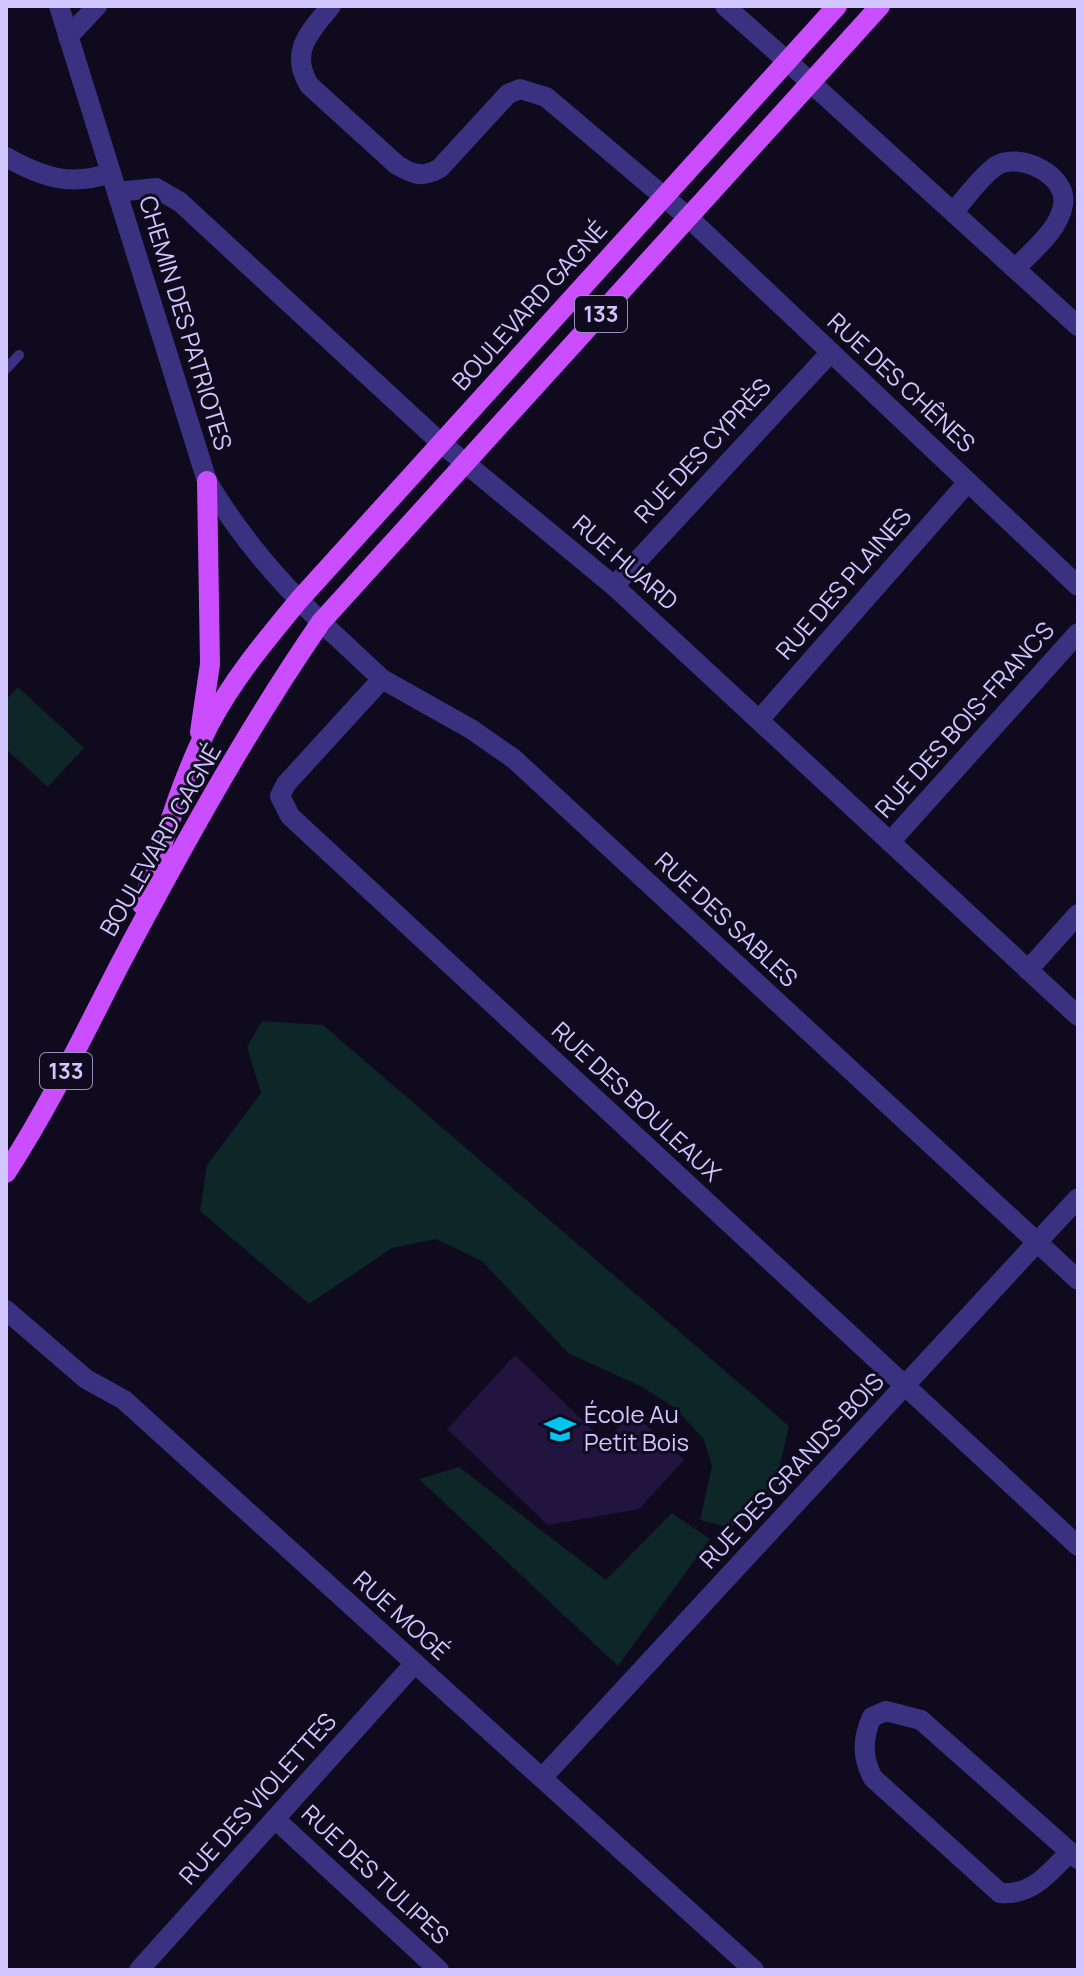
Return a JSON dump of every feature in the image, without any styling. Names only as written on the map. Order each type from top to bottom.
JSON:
[{"type":"main road","name":"BOULEVARD GAGNÉ","points":[[120,965],[195,758],[209,726],[246,665],[299,600],[837,6]]},
{"type":"main road","name":"BOULEVARD GAGNÉ","points":[[120,965],[277,687],[321,622],[880,6]]},
{"type":"main road","points":[[195,758],[210,664],[207,481]]},
{"type":"main road","name":"133","points":[[6,1173],[13,1146],[50,1103],[120,965]]},
{"type":"street","name":"CHEMIN DES PATRIOTES","points":[[59,6],[207,481],[239,532],[321,622]]},
{"type":"street","points":[[68,37],[97,6]]},
{"type":"street","name":"RUE DES CHÊNES","points":[[331,6],[302,42],[301,71],[309,85],[411,173],[427,176],[440,168],[508,94],[520,89],[546,97],[689,218],[1078,586]]},
{"type":"street","points":[[725,6],[1078,326]]},
{"type":"street","name":"RUE HUARD","points":[[6,157],[31,171],[84,182],[156,188],[180,202],[441,443],[614,586],[1078,1016]]},
{"type":"street","points":[[954,211],[995,167],[1008,160],[1025,161],[1050,177],[1065,200],[1061,215],[1016,268]]},
{"type":"street","name":"RUE DES CYPRÈS","points":[[614,586],[831,352]]},
{"type":"street","name":"RUE DES PLAINES","points":[[759,720],[968,482]]},
{"type":"street","name":"RUE DES SABLES","points":[[321,622],[382,679],[471,729],[514,759],[1078,1280]]},
{"type":"street","name":"RUE DES BOIS-FRANCS","points":[[890,842],[1078,633]]},
{"type":"street","name":"RUE DES BOULEAUX","points":[[382,679],[286,784],[280,796],[282,806],[1078,1546]]},
{"type":"street","points":[[1028,970],[1078,914]]},
{"type":"street","name":"RUE DES GRANDS-BOIS","points":[[542,1778],[1078,1198]]},
{"type":"street","name":"RUE MOGÉ","points":[[6,1310],[86,1379],[124,1400],[754,1970]]},
{"type":"street","name":"RUE DES VIOLETTES","points":[[139,1970],[415,1663]]},
{"type":"street","points":[[886,1711],[921,1720],[1074,1855],[1035,1887],[1015,1894],[1000,1893],[873,1778],[866,1766],[864,1746],[872,1717],[886,1711]]},
{"type":"street","name":"RUE DES TULIPES","points":[[275,1819],[439,1970]]},
{"type":"lane","points":[[6,369],[19,355]]},
{"type":"green space","points":[[18,687],[84,748],[48,787],[6,749],[6,700]]},
{"type":"green space","points":[[262,1021],[323,1025],[789,1426],[771,1504],[730,1528],[700,1520],[712,1466],[703,1438],[675,1408],[642,1387],[568,1353],[482,1261],[436,1239],[392,1248],[309,1304],[200,1211],[207,1165],[261,1093],[247,1047]]},
{"type":"green space","points":[[459,1467],[606,1580],[672,1513],[710,1539],[618,1666],[419,1479]]},
{"type":"building","name":"École Au Petit Bois","points":[[515,1355],[605,1442],[632,1412],[684,1460],[639,1509],[548,1525],[447,1429]]},
{"type":"place","name":"École Au Petit Bois","points":[[560,1429]]}]
